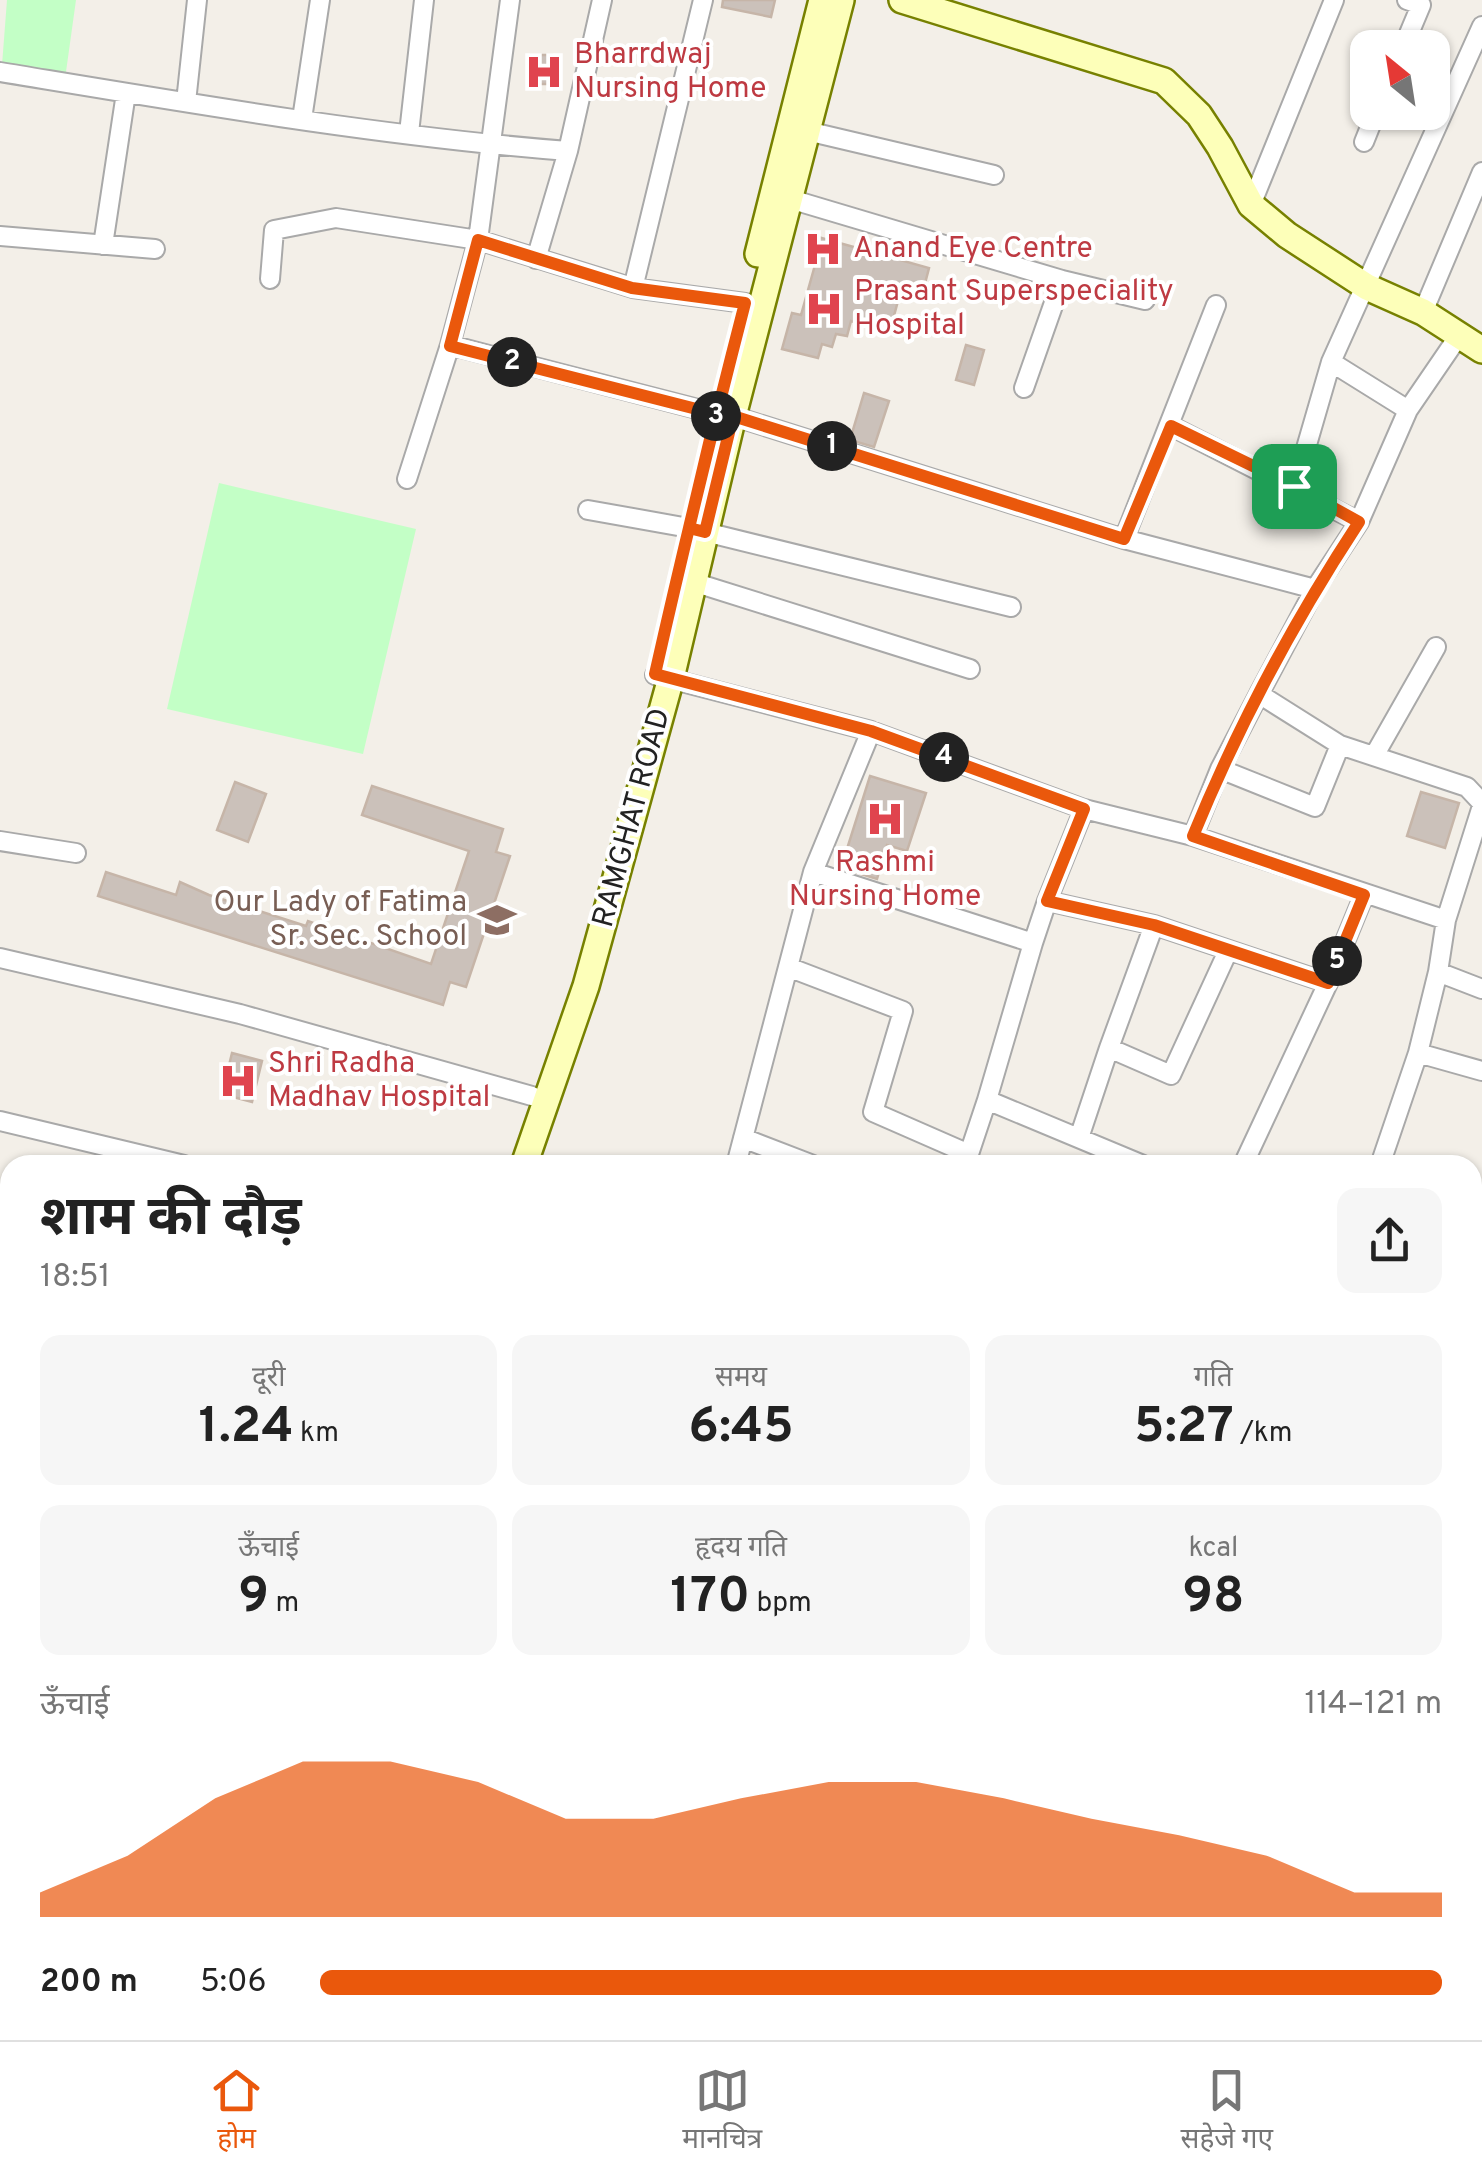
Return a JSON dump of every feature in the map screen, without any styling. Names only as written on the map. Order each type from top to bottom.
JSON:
[{"type":"main road","name":"RAMGHAT ROAD","points":[[725,415],[745,303],[822,0]]},
{"type":"main road","name":"RAMGHAT ROAD","points":[[527,1155],[586,986],[725,415],[790,199],[841,0]]},
{"type":"main road","points":[[902,0],[1164,80],[1199,115],[1250,206],[1367,287],[1423,312],[1482,350]]},
{"type":"main road","name":"RAMGHAT ROAD","points":[[512,1155],[572,982],[693,582],[697,530]]},
{"type":"street","points":[[186,102],[197,0]]},
{"type":"street","points":[[302,119],[320,0]]},
{"type":"street","points":[[408,133],[424,0]]},
{"type":"street","points":[[407,479],[450,346],[478,240],[510,0]]},
{"type":"street","points":[[536,258],[568,151],[602,0]]},
{"type":"street","points":[[632,288],[703,0]]},
{"type":"street","points":[[1250,206],[1334,0]]},
{"type":"street","points":[[1407,0],[1421,6],[1411,30]]},
{"type":"street","points":[[1294,486],[1330,362],[1482,26]]},
{"type":"street","points":[[0,72],[302,119],[568,151]]},
{"type":"street","points":[[103,245],[126,93]]},
{"type":"street","points":[[1364,142],[1369,130]]},
{"type":"street","points":[[806,132],[994,175]]},
{"type":"street","points":[[1423,312],[1482,172]]},
{"type":"street","points":[[790,199],[1062,280],[1145,300]]},
{"type":"street","points":[[270,279],[274,230],[336,218],[478,240],[632,288],[745,303]]},
{"type":"street","points":[[0,236],[155,249]]},
{"type":"street","points":[[1024,388],[1062,280]]},
{"type":"street","points":[[1124,539],[1216,305]]},
{"type":"street","points":[[1193,836],[1220,769],[1259,694],[1315,589],[1359,522],[1408,410],[1460,334]]},
{"type":"street","points":[[450,346],[725,415],[1124,539],[1315,589]]},
{"type":"street","points":[[1330,362],[1408,410]]},
{"type":"street","points":[[1171,426],[1359,522]]},
{"type":"street","points":[[588,510],[697,530],[1011,607]]},
{"type":"street","points":[[693,582],[970,669]]},
{"type":"street","points":[[1374,756],[1436,647]]},
{"type":"street","points":[[663,676],[871,731],[1084,809],[1193,836],[1446,920]]},
{"type":"street","points":[[1259,694],[1340,746],[1467,787],[1482,804],[1477,838],[1446,920],[1418,1053],[1383,1155]]},
{"type":"street","points":[[739,1155],[813,872],[871,731]]},
{"type":"street","points":[[1220,769],[1315,807],[1340,746]]},
{"type":"street","points":[[788,967],[903,1010],[872,1112],[969,1154],[1047,901],[1084,809]]},
{"type":"street","points":[[0,842],[76,853]]},
{"type":"street","points":[[813,872],[1033,943]]},
{"type":"street","points":[[1247,1155],[1328,983],[1364,895]]},
{"type":"street","points":[[1047,901],[1154,925],[1328,983]]},
{"type":"street","points":[[1079,1138],[1154,925]]},
{"type":"street","points":[[1110,1048],[1170,1074],[1228,951]]},
{"type":"street","points":[[0,958],[240,1014],[532,1096]]},
{"type":"street","points":[[1438,972],[1482,990]]},
{"type":"street","points":[[1418,1053],[1482,1071]]},
{"type":"street","points":[[987,1100],[1119,1155]]},
{"type":"street","points":[[0,1122],[141,1155]]},
{"type":"street","points":[[743,1138],[787,1155]]},
{"type":"green space","points":[[7,0],[76,0],[65,79],[2,65]]},
{"type":"green space","points":[[219,483],[416,529],[363,754],[167,709]]},
{"type":"building","points":[[723,0],[775,0],[771,17],[722,7]]},
{"type":"building","points":[[531,55],[552,55],[552,84],[531,84]]},
{"type":"building","points":[[818,237],[929,268],[922,295],[901,290],[892,323],[877,319],[875,328],[851,321],[847,336],[836,334],[832,347],[822,344],[818,358],[782,349],[792,313],[801,315],[815,265],[810,263]]},
{"type":"building","points":[[966,345],[984,350],[974,385],[956,380]]},
{"type":"building","points":[[864,393],[889,401],[874,447],[850,440]]},
{"type":"building","points":[[870,776],[926,793],[907,851],[887,845],[877,879],[841,868]]},
{"type":"building","points":[[235,782],[266,794],[248,842],[217,830]]},
{"type":"building","points":[[372,786],[503,829],[496,852],[510,856],[466,987],[450,982],[443,1005],[98,896],[106,872],[176,895],[180,882],[209,895],[306,926],[308,921],[431,964],[469,851],[362,815]]},
{"type":"building","points":[[1421,792],[1459,803],[1445,848],[1407,836]]},
{"type":"building","points":[[232,1053],[262,1061],[252,1102],[222,1094]]},
{"type":"place","name":"Bharrdwaj Nursing Home","points":[[544,72]]},
{"type":"place","name":"Anand Eye Centre","points":[[823,249]]},
{"type":"place","name":"Prasant Superspeciality Hospital","points":[[824,309]]},
{"type":"place","name":"Rashmi Nursing Home","points":[[885,819]]},
{"type":"place","name":"Our Lady of Fatima Sr. Sec. School","points":[[497,920]]},
{"type":"place","name":"Shri Radha Madhav Hospital","points":[[238,1081]]},
{"type":"route","points":[[1294,486],[1171,426],[1124,539],[733,416],[705,532],[689,528],[716,414],[450,346],[478,240],[632,288],[745,303],[716,414],[677,578],[655,674],[871,731],[1084,809],[1047,901],[1154,925],[1328,983],[1364,895],[1193,836],[1220,769],[1259,694],[1315,589],[1359,522],[1294,486]]}]
